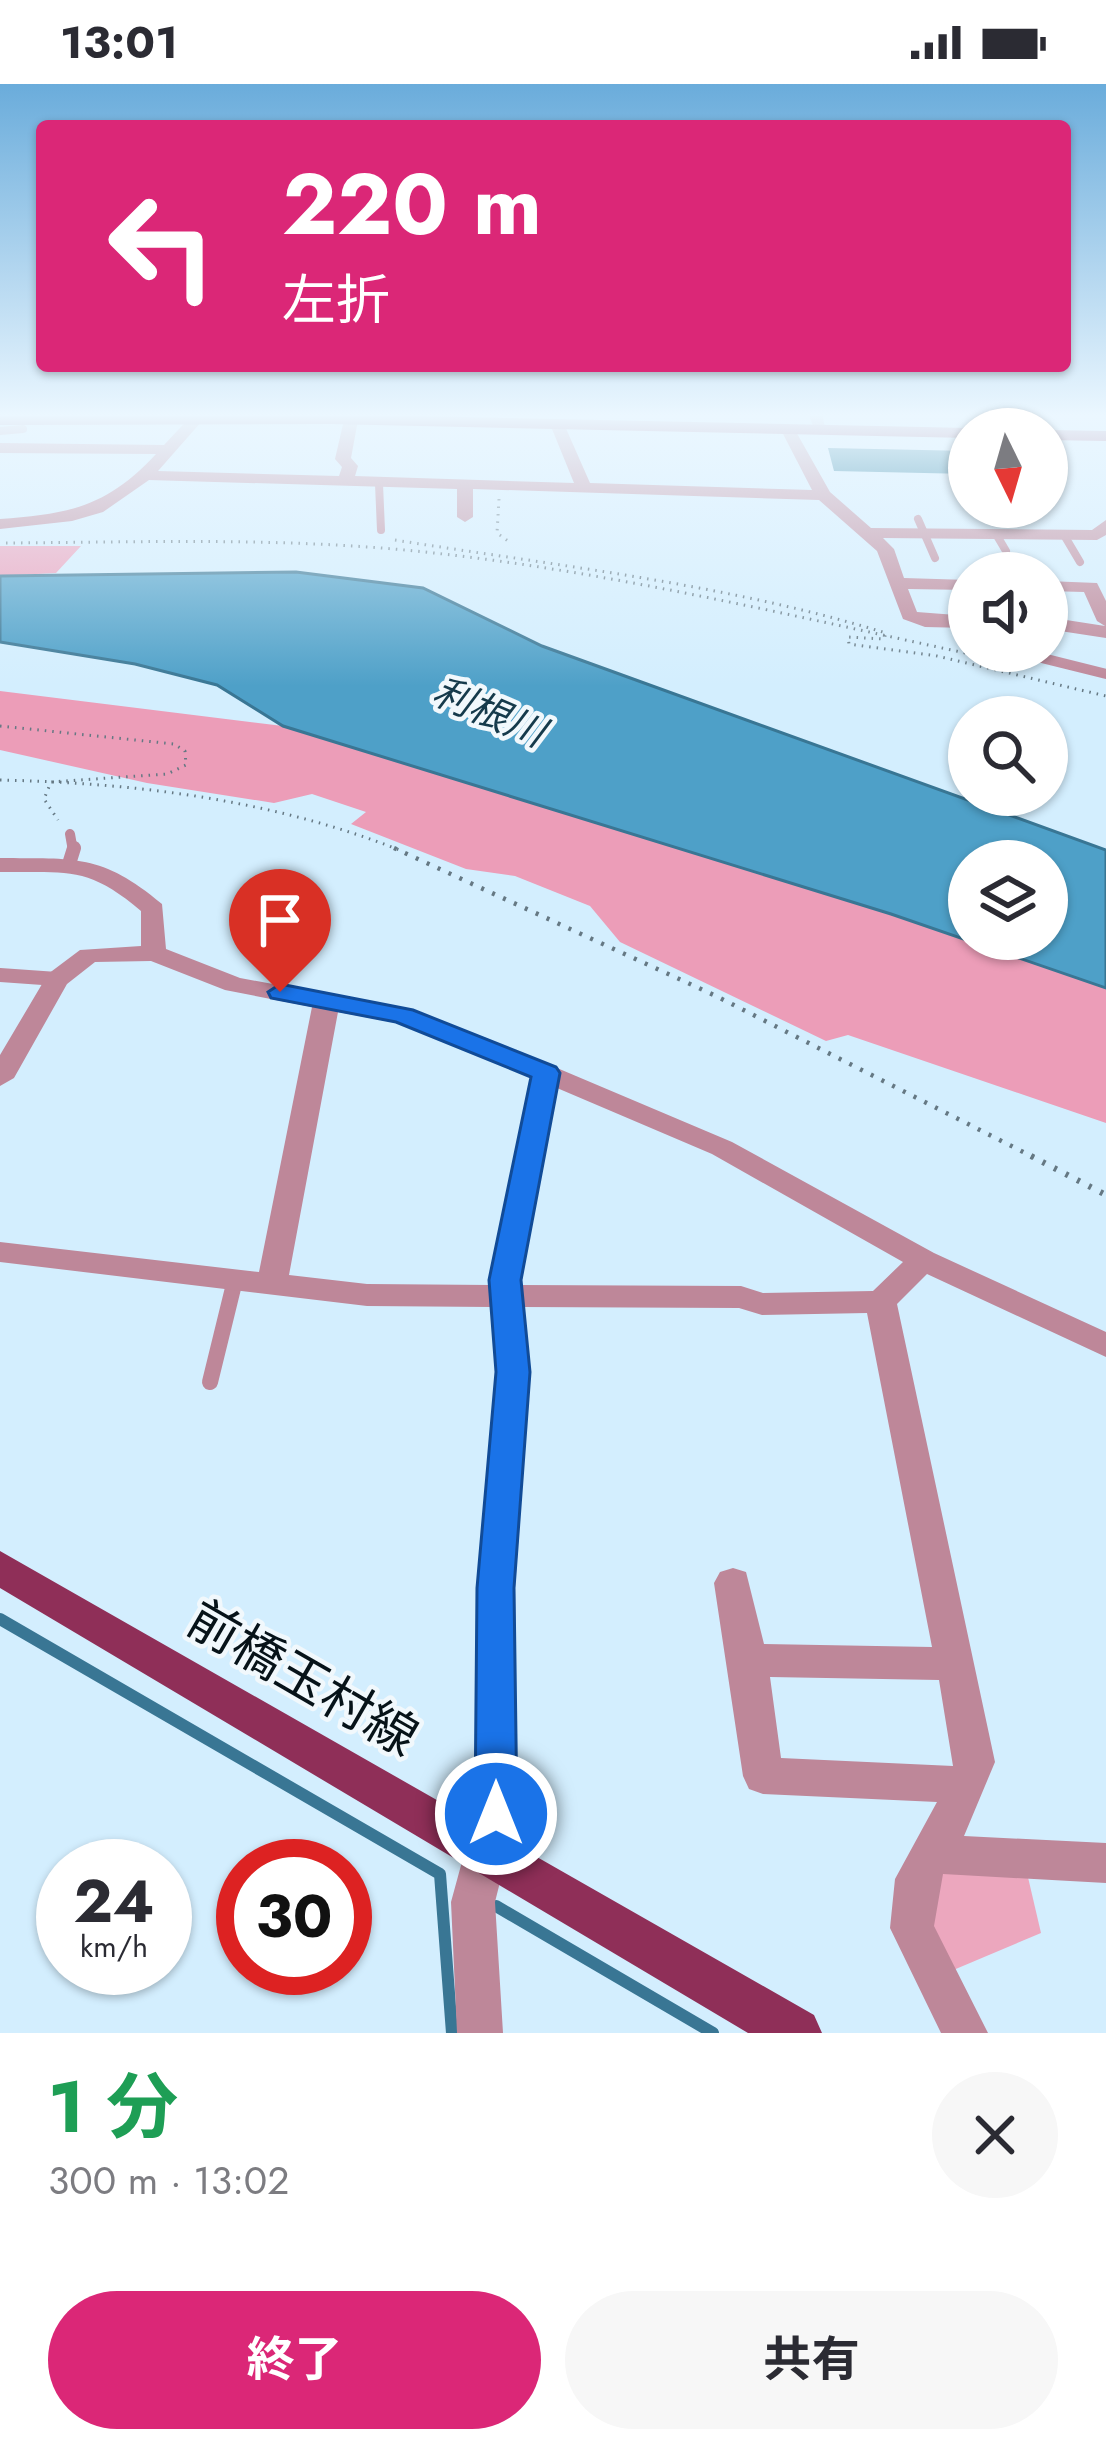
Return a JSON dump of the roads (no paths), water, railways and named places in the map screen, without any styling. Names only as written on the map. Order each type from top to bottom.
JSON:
[{"type":"main road","name":"前橋玉村線","points":[[0,1568],[796,2033]]},
{"type":"street","points":[[0,524],[74,519],[107,504]]},
{"type":"street","points":[[465,504],[465,518]]},
{"type":"street","points":[[832,504],[885,549],[912,618],[948,621]]},
{"type":"street","points":[[861,533],[922,526],[1001,543],[1103,532]]},
{"type":"street","points":[[898,584],[948,585]]},
{"type":"street","points":[[1068,586],[1091,587],[1106,622]]},
{"type":"street","points":[[1068,626],[1106,632]]},
{"type":"street","points":[[0,865],[69,864],[113,874],[153,909],[154,953]]},
{"type":"street","points":[[0,1078],[57,979],[89,955],[154,953],[234,985],[403,1016],[546,1073],[722,1148],[829,1203],[923,1260],[1106,1346]]},
{"type":"street","points":[[272,1284],[327,999]]},
{"type":"street","points":[[480,2033],[472,1902],[496,1814],[496,1588],[513,1372],[505,1298],[546,1073]]},
{"type":"street","points":[[0,1252],[367,1295],[881,1302],[923,1260]]},
{"type":"street","points":[[881,1302],[975,1762],[917,1879],[912,1928],[965,2033]]},
{"type":"street","points":[[733,1583],[763,1776],[965,1785]]},
{"type":"street","points":[[748,1660],[952,1664]]},
{"type":"street","points":[[932,1854],[1106,1863]]},
{"type":"lane","points":[[380,504],[381,530]]},
{"type":"lane","points":[[922,526],[935,558]]},
{"type":"lane","points":[[1064,535],[1080,562]]},
{"type":"lane","points":[[1068,664],[1106,674]]},
{"type":"lane","points":[[69,864],[74,850],[70,834]]},
{"type":"lane","points":[[0,975],[57,979]]},
{"type":"lane","points":[[210,1382],[235,1280]]},
{"type":"water","name":"利根川","points":[[296,572],[423,588],[542,646],[948,793],[948,816],[1012,816],[1106,850],[1106,988],[1025,960],[1068,960],[1068,840],[948,840],[948,934],[283,726],[217,685],[135,664],[0,642],[0,576]]},
{"type":"waterway","points":[[0,1619],[440,1874],[452,2033]]},
{"type":"waterway","points":[[496,1906],[713,2033]]}]
